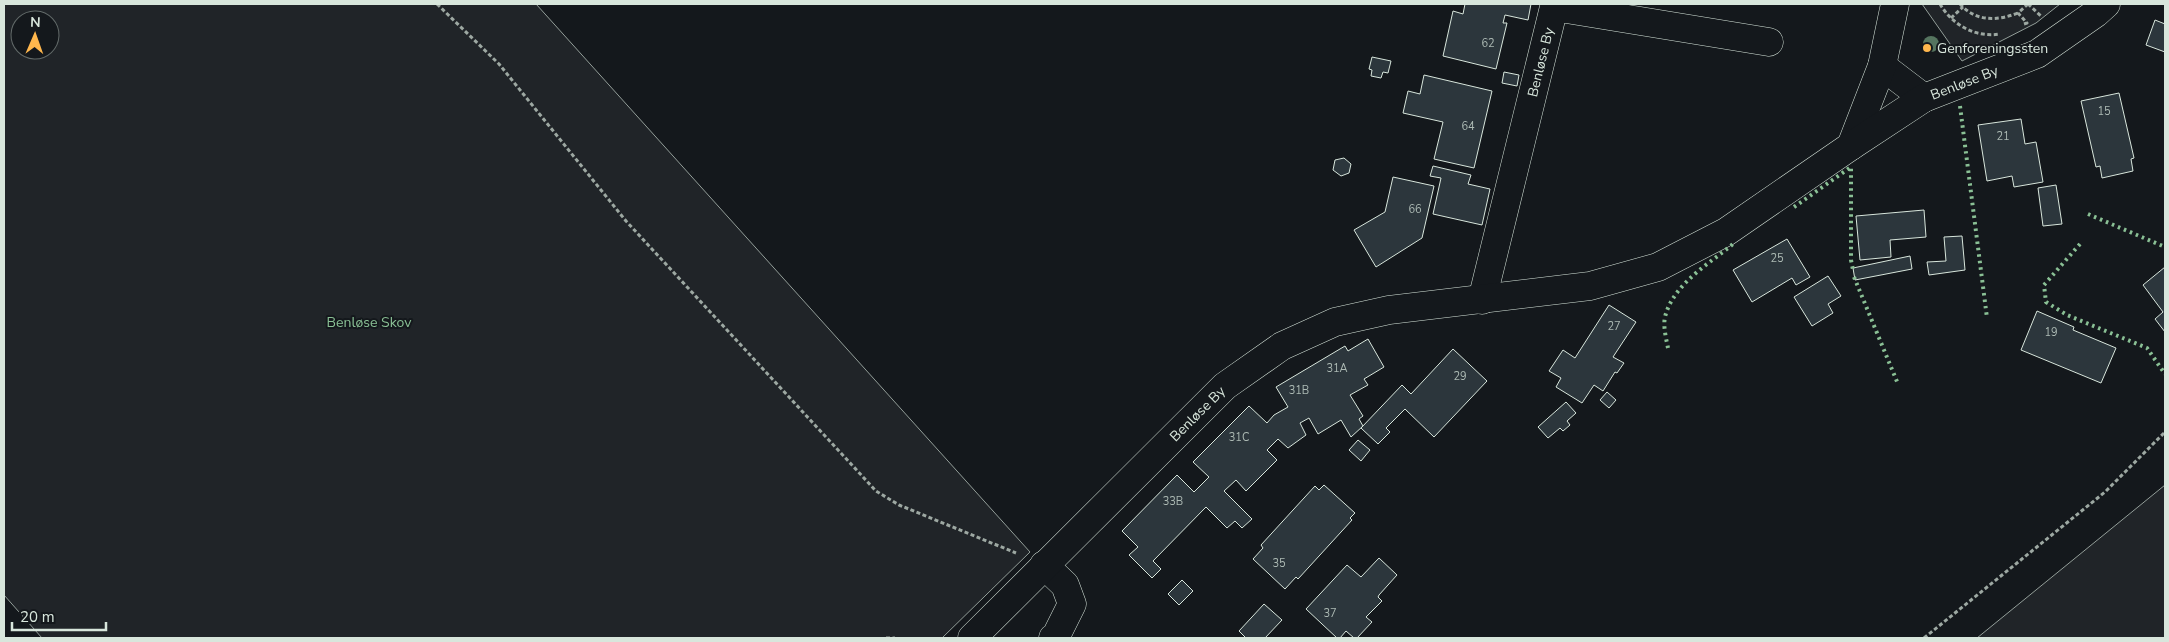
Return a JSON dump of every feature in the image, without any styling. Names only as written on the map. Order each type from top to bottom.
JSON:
[{"type":"street","points":[[1851,146],[1882,66],[1895,4]]},
{"type":"street","name":"Benløse By","points":[[972,638],[1044,564],[1225,386],[1282,346],[1335,322],[1389,310],[1590,286],[1658,267],[1726,232],[1924,98],[2036,54],[2096,13],[2106,4]]},
{"type":"street","name":"Benløse By","points":[[1482,300],[1554,7],[1769,42]]},
{"type":"street","name":"Benløse By","points":[[1882,66],[1924,98]]},
{"type":"street","points":[[1044,564],[1065,585],[1072,604],[1056,636],[1053,638]]},
{"type":"path","points":[[437,4],[499,64],[626,221],[876,491],[899,505],[1044,564]]},
{"type":"path","points":[[1940,4],[1951,18],[1968,30],[1988,35],[2003,34]]},
{"type":"path","points":[[1951,18],[1961,5],[1971,14],[1992,19],[2003,19],[2018,14],[2028,4],[2042,16]]},
{"type":"path","points":[[2018,14],[2027,23],[2018,29]]},
{"type":"path","points":[[1924,638],[2105,492],[2165,432]]},
{"type":"path","points":[[886,638],[895,638]]},
{"type":"green space","name":"Benløse Skov","points":[[4,4],[536,4],[1030,552],[942,638],[42,638],[4,595]]},
{"type":"green space","points":[[1922,4],[2060,4],[2036,23],[1962,61]]},
{"type":"green space","points":[[2165,485],[2165,638],[1977,638]]},
{"type":"building","points":[[1465,4],[1531,4],[1528,20],[1505,15],[1503,23],[1507,23],[1496,69],[1443,56],[1453,11],[1463,14]]},
{"type":"building","points":[[2155,20],[2165,24],[2165,52],[2146,45]]},
{"type":"building","points":[[1372,57],[1391,61],[1388,73],[1383,72],[1381,78],[1371,76],[1372,70],[1369,69]]},
{"type":"building","points":[[1504,72],[1519,75],[1517,86],[1502,83]]},
{"type":"building","points":[[1424,75],[1492,91],[1474,168],[1434,159],[1443,122],[1403,113],[1408,91],[1420,94]]},
{"type":"building","points":[[2119,93],[2134,158],[2131,159],[2133,171],[2102,178],[2100,166],[2096,167],[2081,101]]},
{"type":"building","points":[[2021,119],[2025,144],[2036,142],[2043,182],[2014,187],[2012,176],[1987,181],[1978,125]]},
{"type":"building","points":[[1344,158],[1351,164],[1349,173],[1341,176],[1333,170],[1335,160]]},
{"type":"building","points":[[1433,166],[1471,175],[1468,184],[1490,189],[1482,225],[1433,214],[1441,178],[1430,176]]},
{"type":"building","points":[[1393,177],[1434,186],[1422,238],[1376,267],[1354,230],[1385,212]]},
{"type":"building","points":[[2056,185],[2062,224],[2043,226],[2038,188]]},
{"type":"building","points":[[1924,210],[1926,237],[1890,240],[1891,257],[1860,260],[1856,216]]},
{"type":"building","points":[[1962,236],[1965,270],[1929,275],[1927,262],[1946,261],[1944,237]]},
{"type":"building","points":[[1787,239],[1810,277],[1796,285],[1792,278],[1752,302],[1733,270]]},
{"type":"building","points":[[1910,256],[1912,269],[1855,280],[1853,268]]},
{"type":"building","points":[[2165,267],[2165,332],[2155,319],[2163,312],[2143,285]]},
{"type":"building","points":[[1828,276],[1841,296],[1828,304],[1833,313],[1812,326],[1794,297]]},
{"type":"building","points":[[1609,305],[1636,322],[1613,357],[1624,363],[1617,373],[1615,372],[1603,391],[1594,385],[1582,403],[1556,387],[1561,378],[1549,371],[1563,350],[1575,358]]},
{"type":"building","points":[[2037,311],[2074,327],[2073,330],[2116,348],[2101,383],[2021,350]]},
{"type":"building","points":[[1368,339],[1384,367],[1364,379],[1368,385],[1350,395],[1363,416],[1359,419],[1363,426],[1351,437],[1341,420],[1318,434],[1309,418],[1300,423],[1306,435],[1288,448],[1278,439],[1267,450],[1277,460],[1246,491],[1236,480],[1224,491],[1252,519],[1242,528],[1235,521],[1227,528],[1206,507],[1153,561],[1161,569],[1152,578],[1129,555],[1138,547],[1122,531],[1177,475],[1194,492],[1209,477],[1193,462],[1249,406],[1267,423],[1274,415],[1288,407],[1276,387],[1345,346],[1348,351]]},
{"type":"building","points":[[1453,349],[1487,381],[1434,437],[1405,409],[1386,428],[1390,432],[1378,444],[1361,428],[1402,385],[1411,394]]},
{"type":"building","points":[[1607,392],[1616,400],[1609,408],[1600,400]]},
{"type":"building","points":[[1566,402],[1576,413],[1567,421],[1570,425],[1563,431],[1560,428],[1548,438],[1538,427]]},
{"type":"building","points":[[1358,440],[1370,450],[1361,461],[1349,450]]},
{"type":"building","points":[[1324,485],[1355,513],[1350,518],[1352,520],[1298,579],[1296,577],[1285,589],[1253,559],[1263,548],[1261,545],[1315,486],[1319,490]]},
{"type":"building","points":[[1379,558],[1397,575],[1379,595],[1378,597],[1382,601],[1366,617],[1372,622],[1357,638],[1354,638],[1346,631],[1340,638],[1337,638],[1306,609],[1347,565],[1361,577]]},
{"type":"building","points":[[1182,580],[1193,591],[1179,605],[1168,594]]},
{"type":"building","points":[[1264,604],[1282,620],[1265,638],[1246,638],[1239,631]]},
{"type":"hedge","points":[[1960,106],[1987,318]]},
{"type":"hedge","points":[[1794,207],[1851,167],[1851,260],[1853,270]]},
{"type":"hedge","points":[[2088,214],[2165,247]]},
{"type":"hedge","points":[[1668,348],[1664,321],[1669,305],[1676,294],[1693,276],[1733,244]]},
{"type":"hedge","points":[[2080,244],[2044,285],[2046,302],[2067,315],[2147,348],[2165,374]]},
{"type":"hedge","points":[[1854,277],[1898,384]]},
{"type":"place","name":"Genforeningssten","points":[[1927,48]]}]
